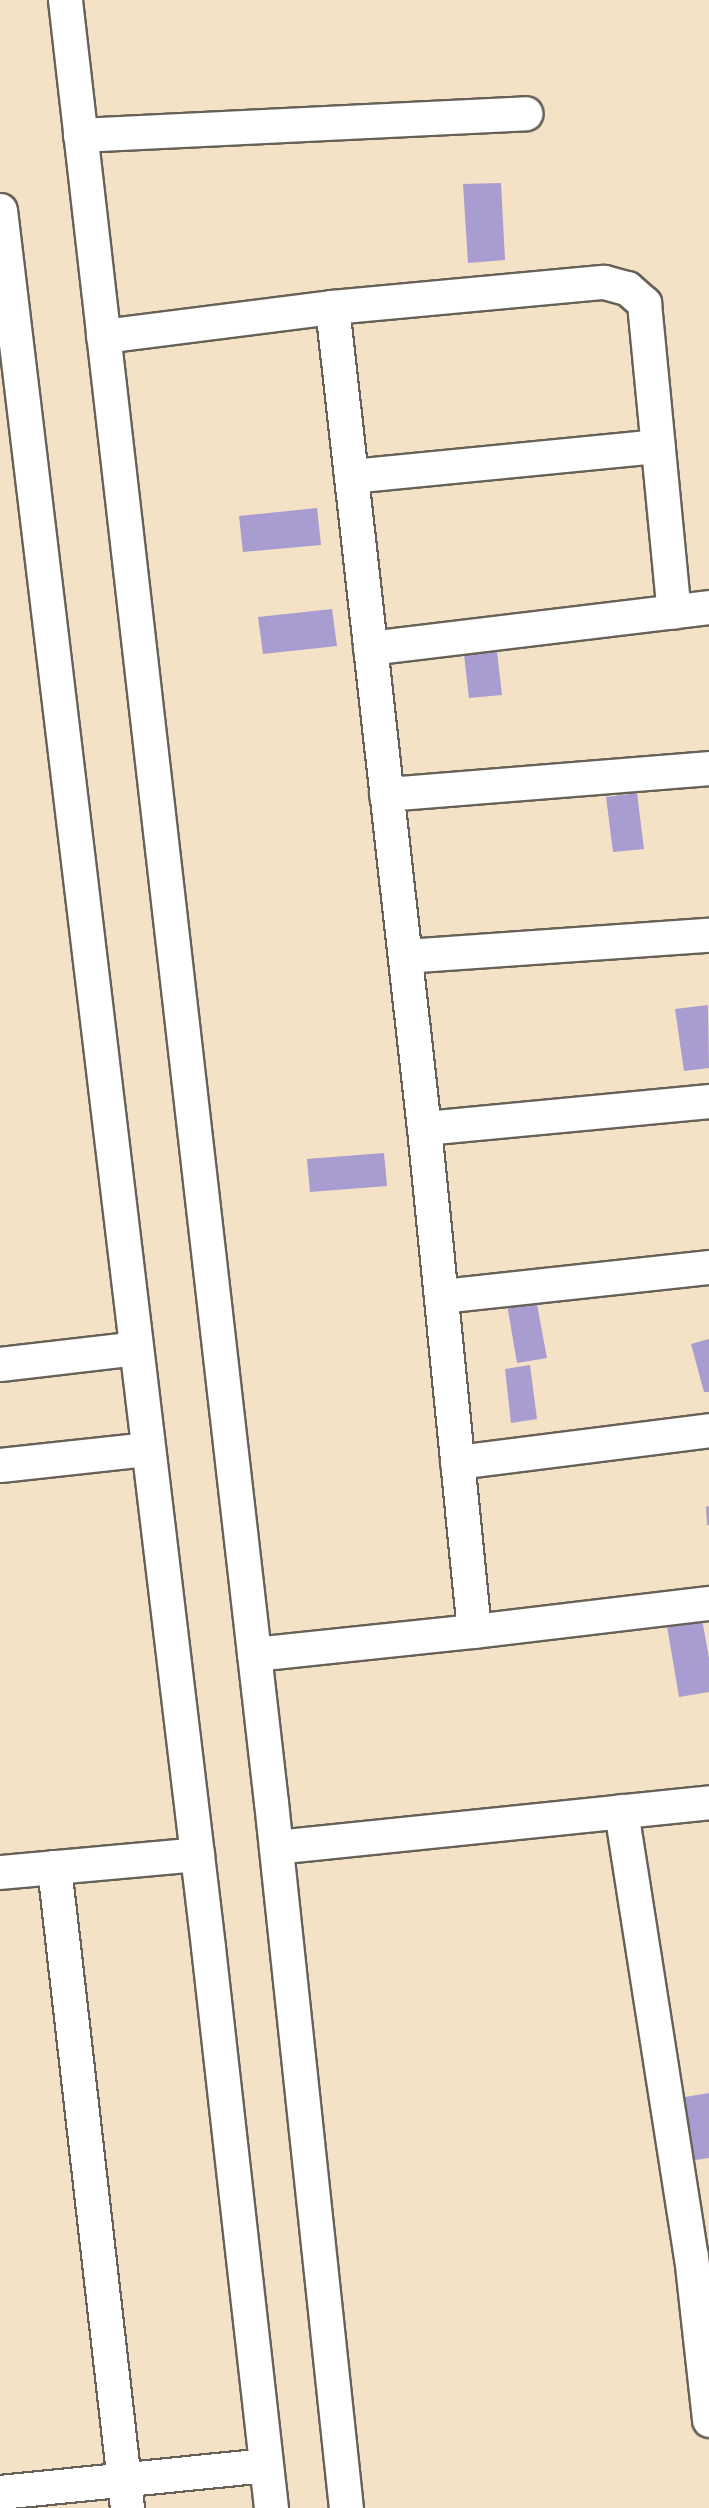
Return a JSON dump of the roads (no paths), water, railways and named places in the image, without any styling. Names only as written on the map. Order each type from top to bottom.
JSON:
[{"type":"street","points":[[64,0],[276,1847],[346,2508]]},
{"type":"street","points":[[80,135],[525,113]]},
{"type":"street","points":[[0,210],[9,358],[136,1348],[271,2508]]},
{"type":"street","points":[[103,336],[332,307],[604,282],[627,288],[644,303],[674,612]]},
{"type":"street","points":[[332,307],[424,1128],[474,1631]]},
{"type":"street","points":[[351,476],[658,446]]},
{"type":"street","points":[[370,648],[709,607]]},
{"type":"street","points":[[386,794],[709,768]]},
{"type":"street","points":[[405,956],[709,935]]},
{"type":"street","points":[[424,1128],[709,1101]]},
{"type":"street","points":[[441,1296],[709,1267]]},
{"type":"street","points":[[0,1364],[136,1348]]},
{"type":"street","points":[[458,1462],[709,1430]]},
{"type":"street","points":[[0,1465],[148,1449]]},
{"type":"street","points":[[254,1654],[709,1603]]},
{"type":"street","points":[[276,1847],[709,1802]]},
{"type":"street","points":[[621,1811],[691,2256],[709,2420]]},
{"type":"street","points":[[0,1872],[196,1854]]},
{"type":"street","points":[[54,1867],[126,2494]]},
{"type":"street","points":[[0,2492],[126,2494],[266,2465]]}]
